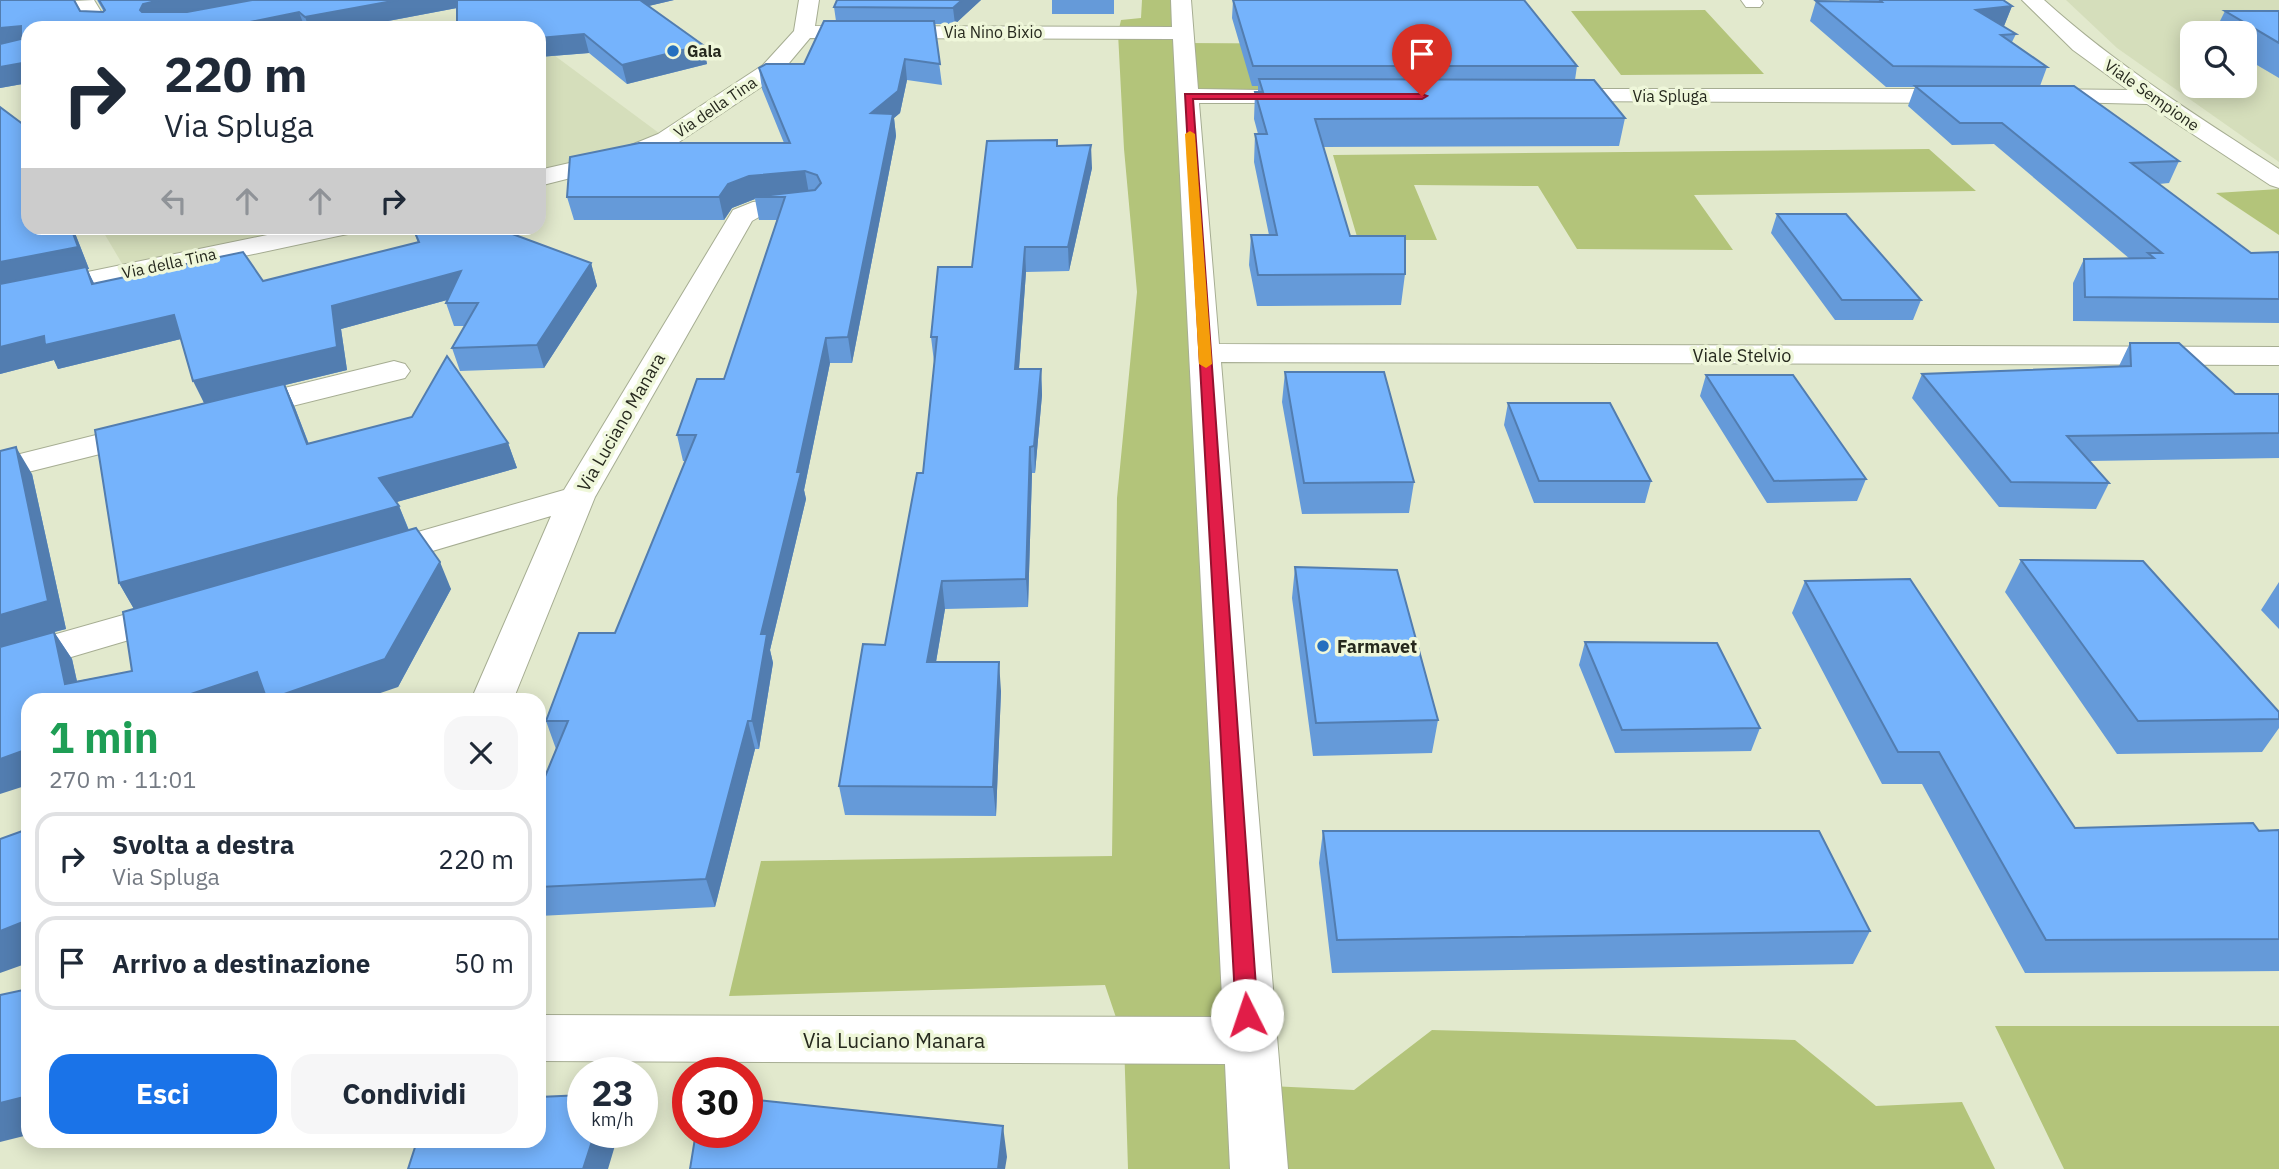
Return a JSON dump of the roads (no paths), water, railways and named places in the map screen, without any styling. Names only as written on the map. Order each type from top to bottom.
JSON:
[{"type":"street","points":[[804,32],[809,0]]},
{"type":"street","name":"Viale Sempione","points":[[2032,0],[2081,45],[2152,96],[2279,180]]},
{"type":"street","points":[[85,1],[97,21]]},
{"type":"street","points":[[1181,16],[1259,1169]]},
{"type":"street","name":"Via Nino Bixio","points":[[804,32],[1181,16]]},
{"type":"street","name":"Via della Tina","points":[[546,176],[617,159],[667,139],[771,70],[804,32]]},
{"type":"street","points":[[1188,96],[1326,96]]},
{"type":"street","name":"Via Spluga","points":[[1532,96],[1984,96]]},
{"type":"street","points":[[2011,96],[2152,96]]},
{"type":"street","name":"Via Luciano Manara","points":[[495,693],[577,497],[741,216],[753,210],[809,205]]},
{"type":"street","name":"Via della Tina","points":[[0,299],[305,235]]},
{"type":"street","name":"Viale Stelvio","points":[[1205,353],[2279,356]]},
{"type":"street","points":[[0,468],[394,371]]},
{"type":"street","points":[[335,567],[577,497]]},
{"type":"street","points":[[0,664],[215,602]]},
{"type":"street","name":"Via Luciano Manara","points":[[546,1038],[1249,1041]]},
{"type":"place","name":"Gala","points":[[673,51]]},
{"type":"place","name":"Farmavet","points":[[1323,646]]}]
